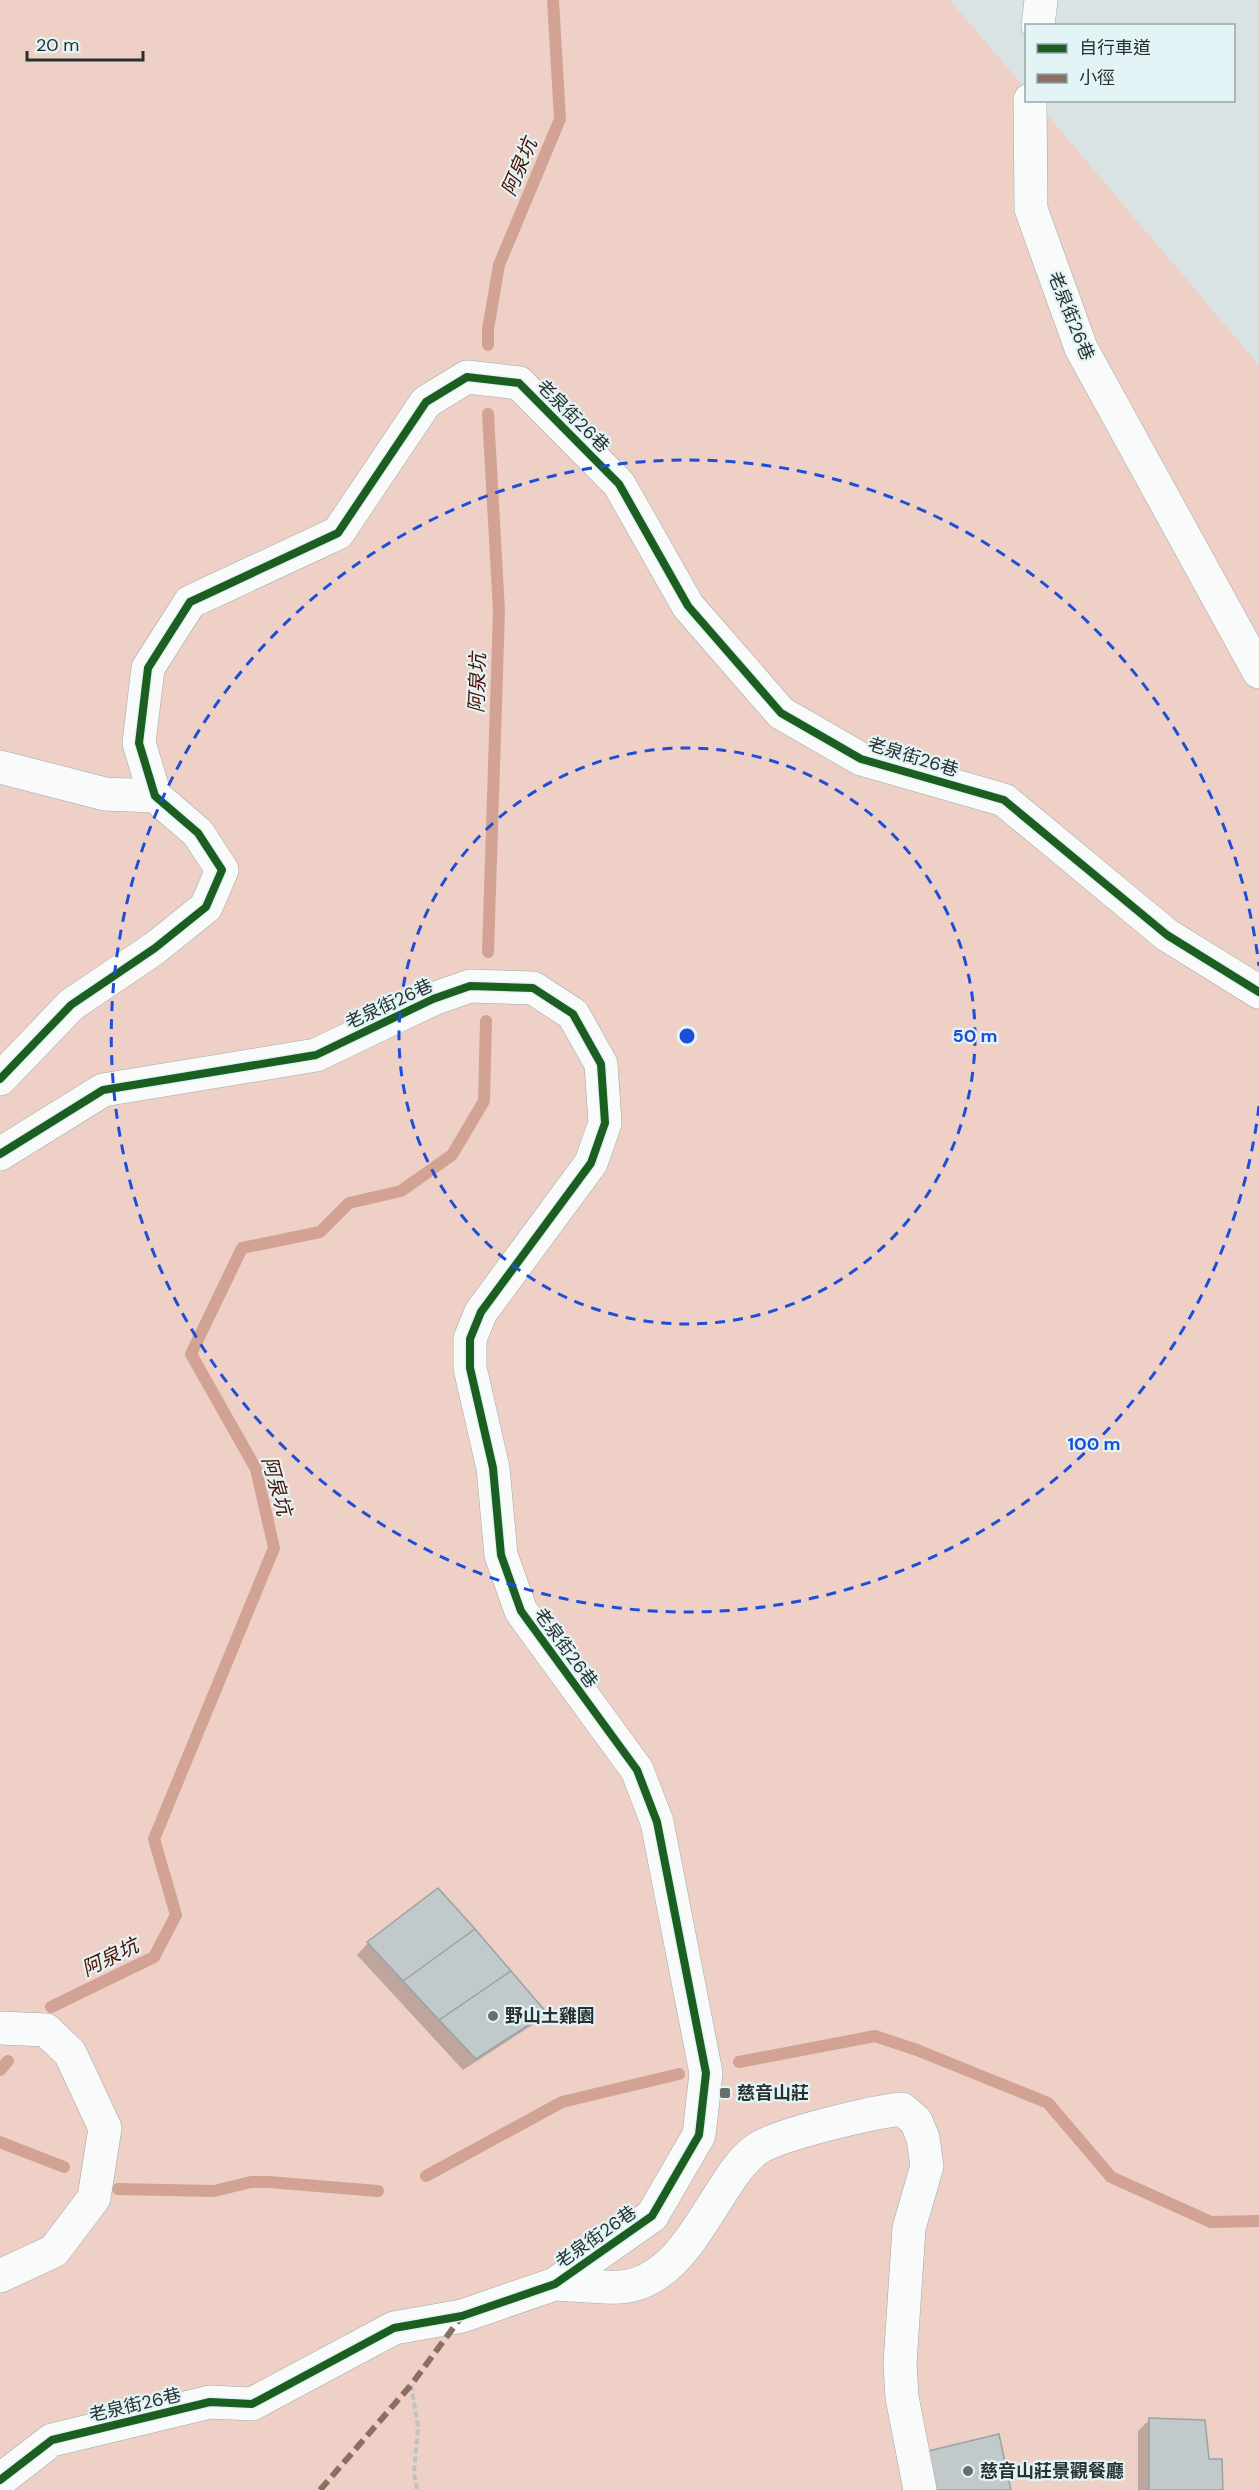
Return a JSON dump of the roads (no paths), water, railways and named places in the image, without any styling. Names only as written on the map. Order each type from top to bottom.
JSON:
[{"type":"street","points":[[1038,24],[1041,0]]},
{"type":"street","name":"老泉街26巷","points":[[1030,102],[1031,209],[1081,348],[1259,672]]},
{"type":"street","name":"老泉街26巷","points":[[155,796],[140,743],[148,668],[190,602],[338,533],[426,402],[467,377],[519,383],[619,484],[688,606],[781,713],[861,759],[1004,800],[1167,935],[1259,992]]},
{"type":"street","points":[[0,766],[105,794],[155,796],[198,833],[222,870],[206,907],[155,948],[71,1005],[0,1079]]},
{"type":"street","name":"老泉街26巷","points":[[0,1154],[103,1090],[316,1055],[433,999],[470,986],[533,988],[573,1014],[601,1064],[605,1123],[591,1163],[481,1312],[470,1339],[470,1368],[493,1468],[501,1555],[521,1611],[637,1770],[657,1822],[706,2073],[699,2135],[652,2216],[555,2284],[462,2316],[394,2328],[252,2404],[210,2402],[51,2440],[0,2480]]},
{"type":"street","points":[[0,2028],[46,2030],[62,2045],[70,2053],[105,2128],[94,2198],[54,2251],[0,2276]]},
{"type":"street","points":[[555,2284],[621,2288],[655,2277],[684,2248],[739,2166],[758,2148],[786,2137],[839,2122],[882,2111],[902,2109],[916,2121],[923,2138],[927,2166],[909,2228],[900,2364],[902,2397],[920,2490]]},
{"type":"waterway","name":"阿泉坑","points":[[488,345],[488,329],[499,265],[560,119],[553,0]]},
{"type":"waterway","name":"阿泉坑","points":[[488,414],[499,611],[488,952]]},
{"type":"waterway","name":"阿泉坑","points":[[51,2007],[154,1957],[176,1915],[154,1839],[274,1548],[256,1469],[191,1354],[242,1248],[320,1232],[349,1203],[401,1191],[452,1155],[484,1101],[486,1021]]},
{"type":"waterway","points":[[739,2062],[875,2036],[917,2050],[1048,2103],[1111,2177],[1211,2222],[1259,2221]]},
{"type":"waterway","name":"阿泉坑","points":[[0,2070],[8,2061]]},
{"type":"waterway","points":[[426,2176],[562,2102],[679,2074]]},
{"type":"waterway","points":[[0,2142],[64,2167]]},
{"type":"waterway","points":[[118,2189],[214,2191],[251,2182],[269,2182],[378,2191]]},
{"type":"place","name":"野山土雞園","points":[[493,2016]]},
{"type":"place","name":"慈音山莊","points":[[725,2093]]},
{"type":"place","name":"慈音山莊景觀餐廳","points":[[968,2471]]}]
